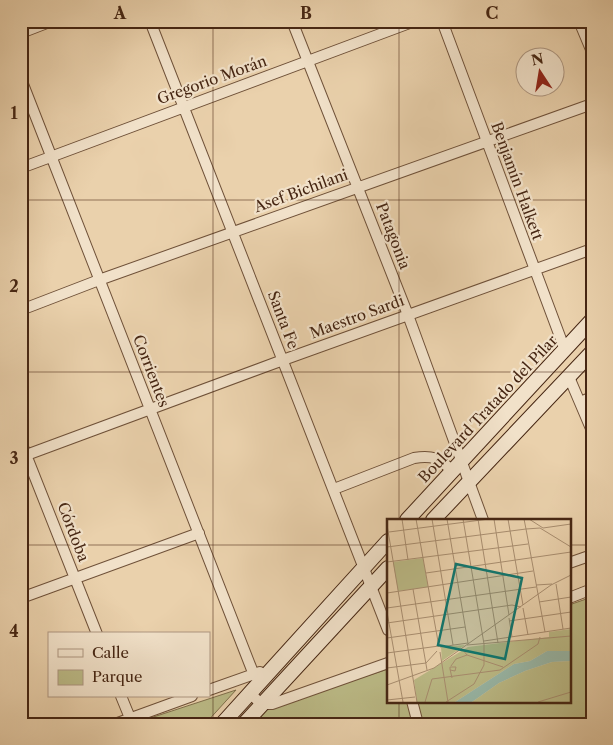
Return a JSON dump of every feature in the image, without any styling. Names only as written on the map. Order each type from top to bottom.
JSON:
[{"type":"main road","name":"Boulevard Tratado del Pilar","points":[[408,519],[592,320]]},
{"type":"main road","points":[[435,519],[592,352]]},
{"type":"main road","points":[[222,724],[387,542]]},
{"type":"main road","points":[[244,724],[387,569]]},
{"type":"main road","points":[[316,621],[329,631]]},
{"type":"street","points":[[21,33],[52,21]]},
{"type":"street","name":"Santa Fe","points":[[150,21],[387,626]]},
{"type":"street","name":"Patagonia","points":[[292,21],[408,315],[457,466],[470,482],[483,519]]},
{"type":"street","name":"Gregorio Morán","points":[[21,168],[414,21]]},
{"type":"street","name":"Benjamín Halkett","points":[[442,21],[564,350]]},
{"type":"street","points":[[579,21],[592,52]]},
{"type":"street","name":"Corrientes","points":[[21,79],[254,674]]},
{"type":"street","name":"Asef Bichilani","points":[[21,310],[486,140],[592,104]]},
{"type":"street","name":"Maestro Sardi","points":[[24,456],[150,408],[592,249]]},
{"type":"street","points":[[569,377],[592,432]]},
{"type":"street","points":[[580,402],[592,397]]},
{"type":"street","name":"Córdoba","points":[[21,442],[24,456],[95,632]]},
{"type":"street","points":[[334,490],[414,458],[426,456],[441,459],[457,466]]},
{"type":"street","points":[[21,598],[199,533]]},
{"type":"street","points":[[570,563],[592,555]]},
{"type":"street","points":[[570,598],[592,590]]},
{"type":"street","points":[[250,693],[262,704],[285,701],[387,663]]},
{"type":"street","points":[[210,690],[273,668]]},
{"type":"street","points":[[122,698],[130,718]]},
{"type":"street","points":[[114,724],[186,698]]},
{"type":"street","points":[[412,702],[418,724]]},
{"type":"green space","points":[[592,597],[592,724],[252,724],[265,709],[387,669],[387,702],[570,702],[570,605]]},
{"type":"green space","points":[[236,690],[205,724],[132,724]]}]
